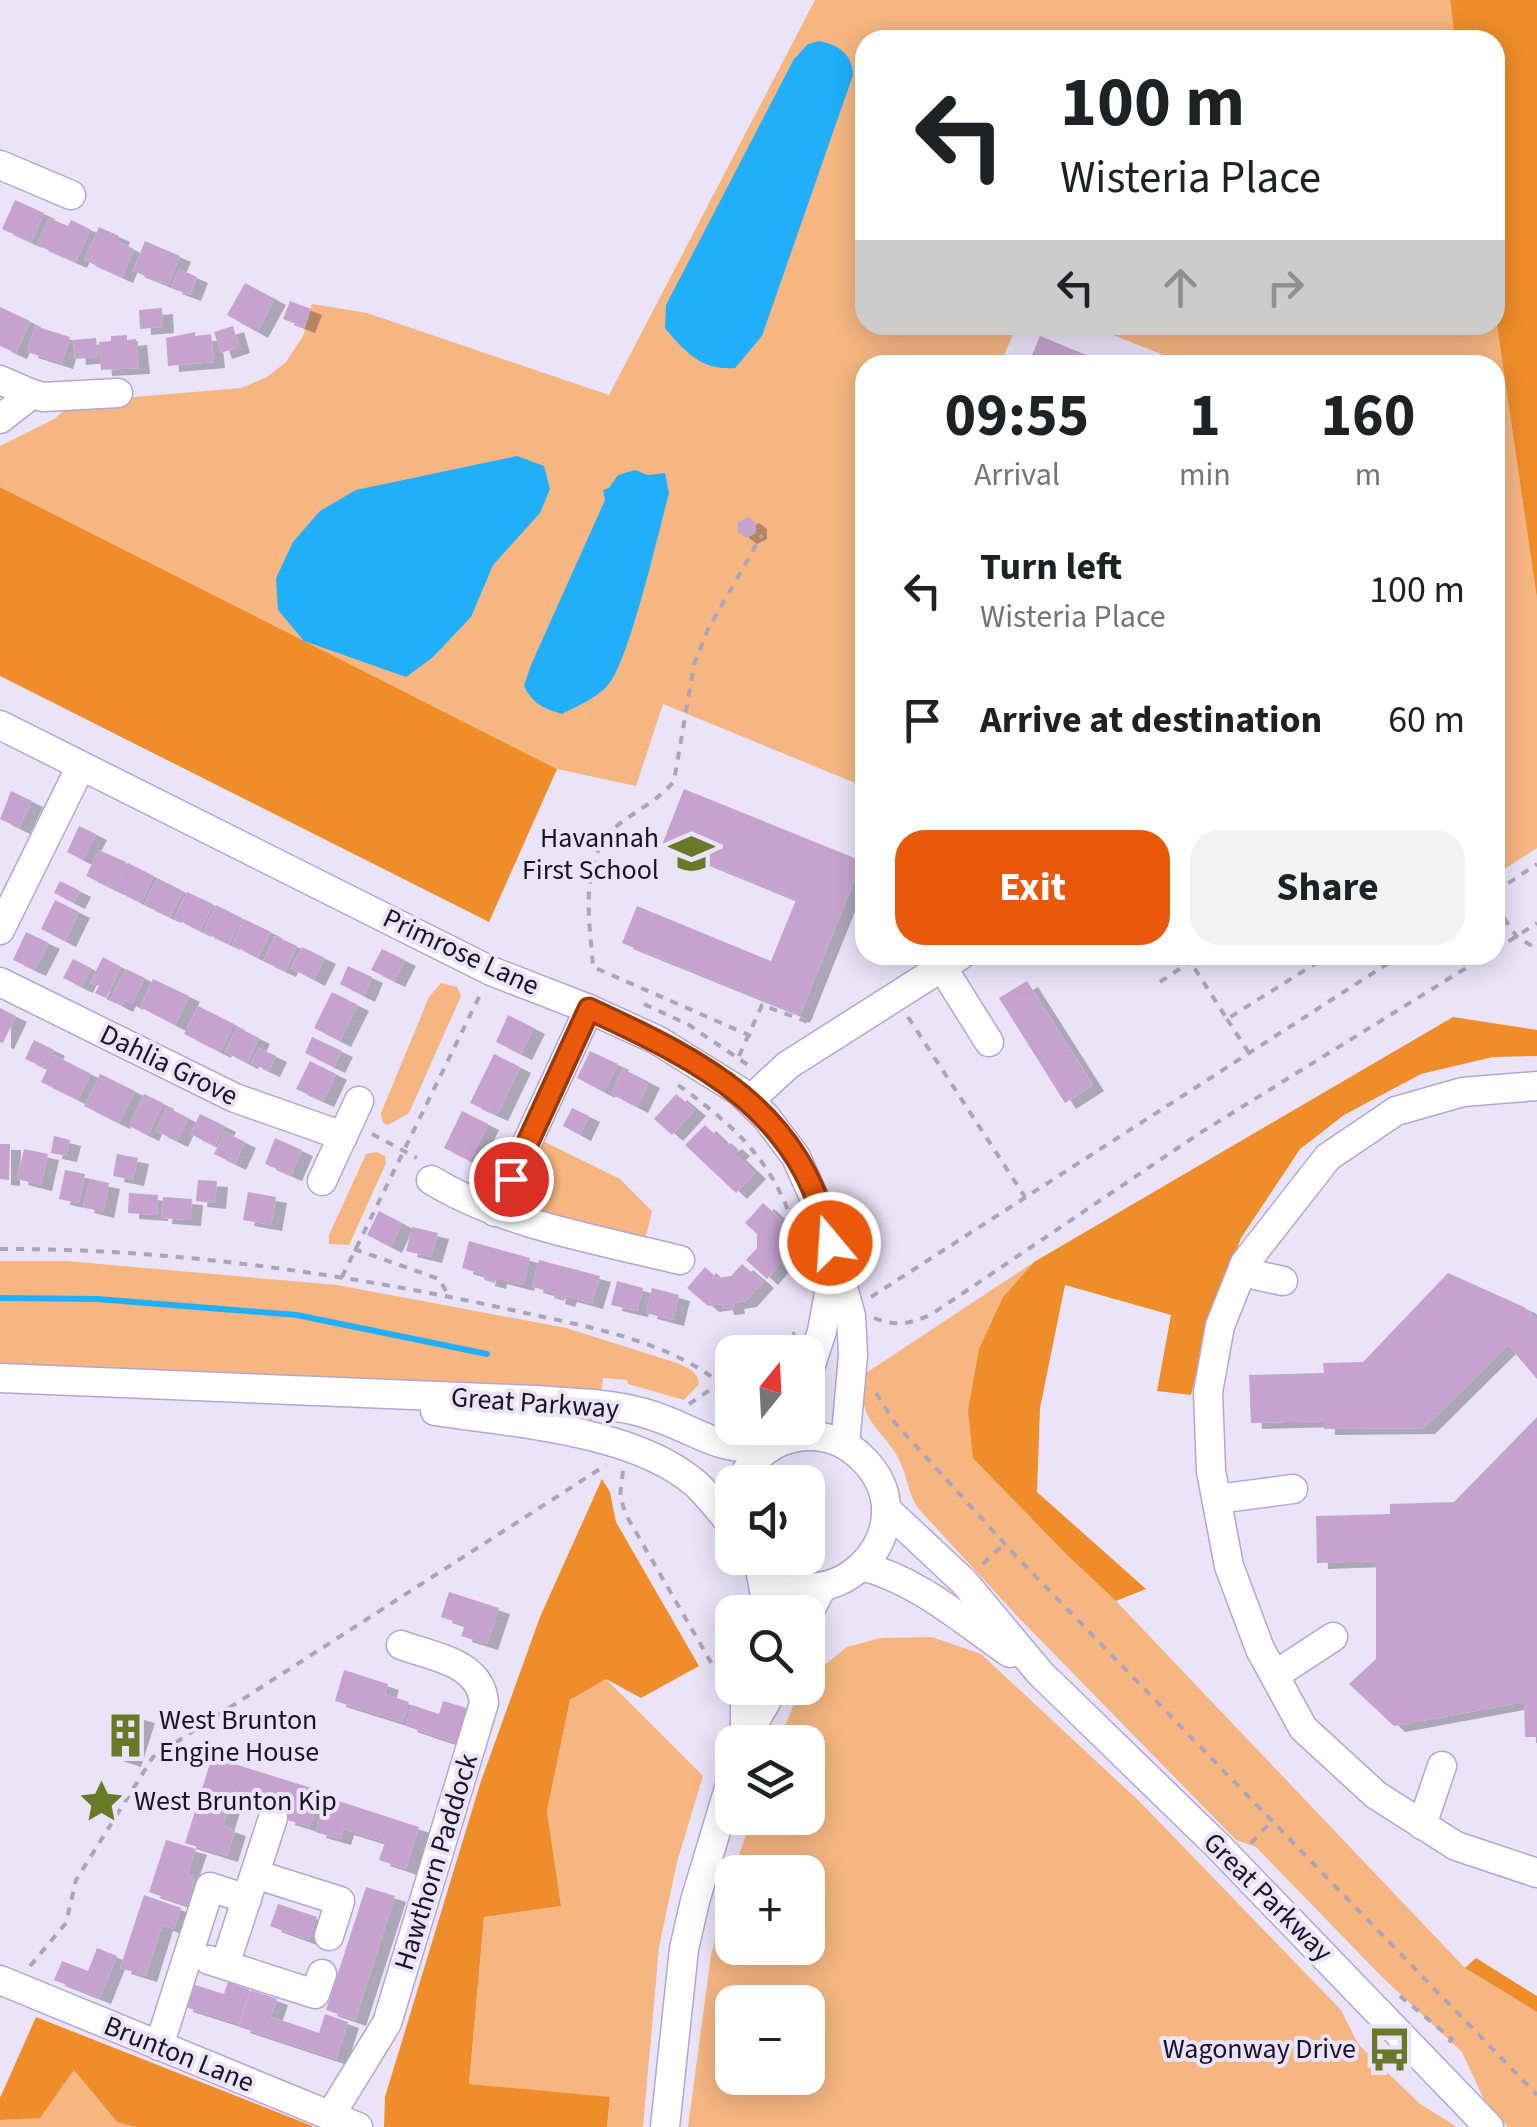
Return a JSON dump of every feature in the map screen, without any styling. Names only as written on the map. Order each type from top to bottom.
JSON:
[{"type":"street","points":[[0,165],[71,196]]},
{"type":"street","points":[[0,380],[43,397],[118,393]]},
{"type":"street","points":[[0,420],[32,394]]},
{"type":"street","name":"Primrose Lane","points":[[0,725],[491,971],[657,1040],[750,1100],[780,1135],[802,1170],[826,1222],[834,1264],[845,1288],[853,1355],[846,1445]]},
{"type":"street","points":[[0,930],[81,766]]},
{"type":"street","points":[[750,1100],[788,1065],[945,965]]},
{"type":"street","points":[[953,965],[989,1042]]},
{"type":"street","name":"Dahlia Grove","points":[[0,982],[235,1098],[350,1120]]},
{"type":"street","points":[[495,1212],[589,1009]]},
{"type":"street","points":[[1537,1086],[1463,1105],[1396,1111],[1328,1157],[1284,1210],[1242,1272],[1220,1326],[1208,1392],[1212,1471],[1229,1566],[1260,1649],[1303,1728],[1376,1795],[1456,1846],[1537,1872]]},
{"type":"street","points":[[322,1181],[350,1120]]},
{"type":"street","points":[[431,1180],[464,1200],[555,1228],[616,1256],[680,1260]]},
{"type":"street","name":"Primrose Lane","points":[[821,1335],[834,1264]]},
{"type":"street","points":[[1242,1272],[1283,1281]]},
{"type":"street","name":"Great Parkway","points":[[0,1378],[292,1388],[618,1407],[664,1420],[715,1442]]},
{"type":"street","name":"Great Parkway","points":[[292,1388],[532,1426],[629,1448],[695,1483],[715,1506]]},
{"type":"street","name":"Great Parkway","points":[[825,1439],[846,1445],[858,1454],[878,1478],[886,1510],[964,1582],[1040,1673],[1219,1847],[1489,2127]]},
{"type":"street","name":"Great Parkway","points":[[721,1445],[748,1449],[760,1445]]},
{"type":"street","points":[[751,1465],[774,1445]]},
{"type":"street","points":[[1217,1499],[1293,1488]]},
{"type":"street","points":[[774,1575],[788,1584],[822,1588],[850,1576],[880,1540],[886,1510]]},
{"type":"street","name":"Great Parkway","points":[[862,1566],[919,1588],[1040,1673]]},
{"type":"street","points":[[820,1595],[822,1588]]},
{"type":"street","points":[[1275,1675],[1333,1638]]},
{"type":"street","name":"Hawthorn Paddock","points":[[330,2116],[388,2023],[484,1702],[479,1681],[468,1670],[400,1646]]},
{"type":"street","points":[[1422,1824],[1442,1766]]},
{"type":"street","points":[[226,1966],[273,1818]]},
{"type":"street","points":[[664,2127],[684,1948],[715,1833]]},
{"type":"street","points":[[159,2046],[210,1887],[251,1886],[340,1901],[329,1936]]},
{"type":"street","points":[[189,1954],[316,1994],[322,1974]]},
{"type":"street","name":"Brunton Lane","points":[[7,1983],[358,2127]]},
{"type":"path","points":[[751,1036],[593,967],[588,892],[598,850],[614,828],[666,792],[674,781],[694,665],[708,628],[762,534]]},
{"type":"path","points":[[1505,885],[1537,864]]},
{"type":"path","points":[[1505,920],[1517,937],[1537,949]]},
{"type":"path","points":[[1505,944],[1537,922]]},
{"type":"path","points":[[1160,982],[1186,965]]},
{"type":"path","points":[[1192,965],[1250,1054]]},
{"type":"path","points":[[1227,1019],[1313,965]]},
{"type":"path","points":[[868,1300],[1385,965]]},
{"type":"path","points":[[867,1315],[890,1324],[909,1324],[932,1314],[1200,1133],[1471,965]]},
{"type":"path","points":[[342,1279],[482,990]]},
{"type":"path","points":[[895,997],[1025,1197]]},
{"type":"path","points":[[722,1079],[751,1036],[762,1005],[808,1022]]},
{"type":"path","points":[[672,1081],[731,1126],[767,1167],[791,1216],[806,1274]]},
{"type":"path","points":[[350,1120],[437,1170],[431,1180]]},
{"type":"path","points":[[526,1145],[555,1228]]},
{"type":"path","points":[[0,1249],[156,1254],[449,1296],[566,1322],[657,1348],[698,1366],[715,1379]]},
{"type":"path","points":[[354,1249],[440,1279],[449,1296]]},
{"type":"path","points":[[792,1335],[804,1327]]},
{"type":"path","points":[[686,1406],[715,1386]]},
{"type":"path","points":[[873,1386],[896,1423],[1014,1554],[1537,2095]]},
{"type":"path","points":[[7,1983],[66,1923],[76,1880],[153,1757],[606,1465]]},
{"type":"path","points":[[623,1470],[620,1496],[626,1515],[715,1669]]},
{"type":"shaded area","points":[[815,0],[1450,0],[1454,30],[855,30],[855,335],[1013,335],[1004,355],[855,355],[855,783],[663,704],[636,786],[557,769],[0,487],[0,446],[54,419],[75,402],[241,388],[267,377],[286,362],[303,336],[312,304],[367,313],[609,395]]},
{"type":"shaded area","points":[[1450,0],[1537,0],[1537,599],[1505,380],[1505,355],[1501,355],[1498,335],[1505,335],[1505,30],[1454,30]]},
{"type":"shaded area","points":[[1113,335],[1498,335],[1501,355],[1164,355]]},
{"type":"shaded area","points":[[1505,380],[1537,599],[1537,848],[1505,869]]},
{"type":"shaded area","points":[[0,487],[557,769],[489,922],[0,676]]},
{"type":"shaded area","points":[[441,983],[457,987],[461,996],[409,1113],[388,1125],[383,1123],[381,1113],[429,997]]},
{"type":"shaded area","points":[[1453,1017],[1537,1030],[1537,1056],[1493,1057],[1421,1074],[1344,1115],[1300,1149],[1241,1238],[1209,1322],[1191,1395],[1157,1391],[1171,1315],[1065,1285],[1040,1408],[1037,1492],[1146,1589],[1116,1601],[973,1458],[968,1410],[979,1349],[1003,1297],[1034,1262]]},
{"type":"shaded area","points":[[545,1142],[620,1179],[652,1211],[645,1240],[517,1211],[514,1197],[538,1144]]},
{"type":"shaded area","points":[[376,1152],[385,1156],[386,1163],[349,1245],[329,1244],[329,1235],[366,1154]]},
{"type":"shaded area","points":[[0,1261],[66,1261],[337,1285],[566,1328],[689,1368],[699,1384],[684,1400],[628,1384],[627,1380],[603,1378],[601,1394],[553,1394],[231,1372],[0,1364]]},
{"type":"shaded area","points":[[1034,1262],[1003,1297],[968,1410],[1070,1558],[1116,1601],[1465,1968],[1537,2012],[1537,2127],[1508,2127],[1485,2102],[1462,2052],[1382,1977],[1256,1847],[1236,1840],[1018,1617],[917,1507],[899,1460],[866,1411],[863,1375]]},
{"type":"shaded area","points":[[602,1479],[610,1492],[616,1522],[699,1666],[641,1698],[606,1679],[570,1700],[547,1811],[561,1906],[484,1917],[469,2084],[610,2097],[607,2127],[384,2127],[385,2097],[480,1784],[540,1617]]},
{"type":"shaded area","points":[[932,1637],[981,1654],[1140,1802],[1341,2010],[1358,2044],[1420,2104],[1457,2127],[688,2127],[715,1940],[715,1965],[825,1965],[825,1855],[739,1855],[746,1835],[825,1835],[825,1725],[785,1725],[794,1705],[825,1705],[825,1664],[847,1647],[881,1638]]},
{"type":"shaded area","points":[[606,1679],[703,1776],[677,1862],[659,1947],[643,2127],[607,2127],[610,2098],[469,2084],[484,1917],[561,1906],[547,1811],[570,1700]]},
{"type":"shaded area","points":[[1476,1958],[1537,1996],[1537,2012],[1465,1968]]},
{"type":"shaded area","points":[[36,2017],[314,2127],[135,2127],[117,2122],[74,2070],[40,2118],[0,2120],[0,2098]]},
{"type":"shaded area","points":[[74,2070],[116,2121],[135,2127],[0,2127],[0,2120],[40,2117]]},
{"type":"water","points":[[819,41],[843,52],[853,75],[762,336],[735,368],[704,363],[687,352],[665,328],[666,305],[794,59],[808,44]]},
{"type":"water","points":[[517,456],[544,466],[550,489],[540,513],[493,565],[471,617],[432,658],[406,677],[304,641],[278,610],[276,578],[293,542],[320,511],[356,490]]},
{"type":"water","points":[[635,470],[648,475],[665,473],[669,493],[625,650],[608,685],[593,698],[562,714],[549,710],[531,697],[524,686],[531,665],[605,500],[603,490],[618,475]]},
{"type":"building","points":[[15,200],[44,213],[31,242],[2,229]]},
{"type":"building","points":[[49,218],[68,226],[71,220],[90,229],[76,262],[37,245]]},
{"type":"building","points":[[99,227],[119,236],[117,241],[134,249],[122,277],[84,260]]},
{"type":"building","points":[[145,241],[180,256],[168,285],[133,271]]},
{"type":"building","points":[[179,269],[197,277],[190,295],[171,288]]},
{"type":"building","points":[[245,283],[275,299],[257,332],[227,315]]},
{"type":"building","points":[[290,301],[311,309],[304,327],[283,319]]},
{"type":"building","points":[[0,307],[30,321],[16,353],[0,346]]},
{"type":"building","points":[[162,308],[163,327],[140,329],[139,310]]},
{"type":"building","points":[[35,326],[70,337],[62,363],[27,352]]},
{"type":"building","points":[[233,326],[239,347],[221,353],[214,332]]},
{"type":"building","points":[[195,332],[195,336],[211,334],[214,362],[168,366],[166,338]]},
{"type":"building","points":[[127,335],[127,340],[136,339],[139,368],[101,370],[99,342]]},
{"type":"building","points":[[1040,336],[1087,355],[1032,355]]},
{"type":"building","points":[[96,338],[98,357],[75,359],[73,340]]},
{"type":"building","points":[[748,517],[756,523],[756,533],[746,538],[738,532],[738,522]]},
{"type":"building","points":[[684,789],[855,858],[855,878],[800,1015],[622,943],[637,906],[771,961],[796,900],[662,845]]},
{"type":"building","points":[[11,791],[32,801],[19,828],[0,819]]},
{"type":"building","points":[[79,826],[96,834],[83,860],[67,852]]},
{"type":"building","points":[[99,850],[126,862],[113,889],[86,876]]},
{"type":"building","points":[[128,863],[154,876],[141,903],[115,890]]},
{"type":"building","points":[[157,878],[183,891],[170,917],[144,905]]},
{"type":"building","points":[[60,881],[80,891],[74,903],[54,893]]},
{"type":"building","points":[[187,892],[213,904],[200,931],[174,918]]},
{"type":"building","points":[[55,900],[79,912],[65,941],[41,929]]},
{"type":"building","points":[[216,905],[242,918],[229,944],[203,932]]},
{"type":"building","points":[[244,919],[271,932],[258,958],[232,945]]},
{"type":"building","points":[[26,932],[49,943],[35,970],[13,960]]},
{"type":"building","points":[[275,936],[297,946],[285,971],[263,961]]},
{"type":"building","points":[[302,947],[325,958],[314,980],[291,968]]},
{"type":"building","points":[[382,949],[405,960],[394,981],[371,970]]},
{"type":"building","points":[[103,957],[121,967],[106,998],[95,993],[99,986],[90,983]]},
{"type":"building","points":[[73,959],[91,968],[82,987],[63,978]]},
{"type":"building","points":[[348,966],[372,977],[364,996],[340,984]]},
{"type":"building","points":[[126,969],[145,978],[132,1004],[125,1000],[122,1006],[110,1000]]},
{"type":"building","points":[[153,979],[189,996],[175,1025],[140,1007]]},
{"type":"building","points":[[1027,981],[1093,1085],[1065,1103],[999,998]]},
{"type":"building","points":[[332,992],[358,1005],[340,1041],[314,1028]]},
{"type":"building","points":[[198,1006],[234,1024],[220,1052],[184,1034]]},
{"type":"building","points":[[0,1008],[16,1016],[3,1043],[0,1042]]},
{"type":"building","points":[[508,1015],[534,1028],[521,1054],[496,1042]]},
{"type":"building","points":[[237,1027],[259,1038],[247,1063],[225,1052]]},
{"type":"building","points":[[312,1037],[342,1051],[334,1067],[305,1053]]},
{"type":"building","points":[[34,1040],[54,1050],[45,1068],[25,1059]]},
{"type":"building","points":[[259,1048],[276,1056],[269,1071],[251,1063]]},
{"type":"building","points":[[590,1051],[618,1064],[604,1092],[577,1078]]},
{"type":"building","points":[[494,1054],[520,1067],[497,1115],[470,1103]]},
{"type":"building","points":[[54,1055],[91,1074],[78,1100],[41,1082]]},
{"type":"building","points":[[310,1061],[336,1074],[323,1101],[296,1089]]},
{"type":"building","points":[[623,1069],[649,1082],[637,1107],[611,1094]]},
{"type":"building","points":[[100,1074],[135,1091],[119,1123],[84,1106]]},
{"type":"building","points":[[144,1094],[163,1103],[148,1135],[129,1126]]},
{"type":"building","points":[[676,1094],[695,1110],[672,1135],[654,1119]]},
{"type":"building","points":[[167,1107],[188,1118],[177,1141],[156,1131]]},
{"type":"building","points":[[572,1108],[589,1116],[580,1135],[563,1126]]},
{"type":"building","points":[[462,1111],[488,1124],[470,1161],[444,1148]]},
{"type":"building","points":[[200,1114],[225,1126],[215,1146],[190,1134]]},
{"type":"building","points":[[705,1125],[727,1146],[731,1143],[739,1150],[735,1154],[755,1173],[736,1193],[685,1145]]},
{"type":"building","points":[[225,1132],[245,1142],[235,1164],[214,1154]]},
{"type":"building","points":[[54,1136],[70,1140],[66,1156],[51,1153]]},
{"type":"building","points":[[275,1138],[302,1150],[291,1175],[265,1164]]},
{"type":"building","points":[[0,1144],[10,1144],[9,1180],[0,1179]]},
{"type":"building","points":[[24,1149],[48,1154],[41,1185],[17,1179]]},
{"type":"building","points":[[117,1154],[138,1158],[133,1180],[113,1176]]},
{"type":"building","points":[[65,1170],[85,1174],[79,1203],[59,1199]]},
{"type":"building","points":[[90,1179],[109,1183],[103,1212],[83,1207]]},
{"type":"building","points":[[198,1180],[217,1181],[215,1203],[196,1201]]},
{"type":"building","points":[[248,1192],[276,1197],[271,1225],[243,1220]]},
{"type":"building","points":[[129,1193],[158,1195],[157,1215],[128,1213]]},
{"type":"building","points":[[163,1197],[192,1199],[190,1220],[161,1218]]},
{"type":"building","points":[[763,1203],[783,1221],[789,1246],[784,1247],[784,1259],[767,1279],[746,1260],[757,1248],[757,1234],[745,1223]]},
{"type":"building","points":[[379,1211],[402,1223],[391,1247],[367,1235]]},
{"type":"building","points":[[412,1227],[438,1233],[431,1257],[406,1251]]},
{"type":"building","points":[[469,1241],[530,1258],[523,1285],[496,1278],[495,1283],[484,1280],[485,1275],[462,1268]]},
{"type":"building","points":[[539,1260],[600,1276],[592,1303],[566,1296],[564,1301],[554,1298],[555,1293],[532,1287]]},
{"type":"building","points":[[742,1264],[763,1282],[746,1301],[733,1303],[734,1308],[723,1309],[722,1304],[708,1306],[687,1288],[705,1267],[717,1278],[731,1276]]},
{"type":"building","points":[[1448,1273],[1524,1307],[1537,1320],[1537,1379],[1508,1345],[1424,1428],[1324,1429],[1324,1421],[1251,1423],[1249,1375],[1324,1373],[1323,1363],[1363,1362]]},
{"type":"building","points":[[617,1281],[643,1288],[637,1311],[611,1305]]},
{"type":"building","points":[[652,1288],[679,1295],[673,1320],[646,1313]]},
{"type":"building","points":[[1537,1417],[1537,1737],[1525,1737],[1524,1702],[1394,1726],[1349,1684],[1376,1659],[1376,1561],[1317,1563],[1316,1516],[1390,1514],[1390,1504],[1454,1502]]},
{"type":"building","points":[[449,1592],[499,1608],[487,1644],[461,1636],[465,1625],[441,1617]]},
{"type":"building","points":[[344,1670],[388,1684],[385,1694],[409,1702],[402,1722],[335,1701]]},
{"type":"building","points":[[443,1701],[470,1709],[459,1744],[406,1726],[412,1705],[439,1714]]},
{"type":"building","name":"West Brunton Engine House","points":[[122,1711],[144,1717],[130,1761],[108,1754]]},
{"type":"building","points":[[212,1757],[321,1791],[310,1827],[284,1819],[287,1807],[234,1791],[223,1826],[235,1830],[227,1856],[185,1843]]},
{"type":"building","points":[[326,1797],[419,1827],[406,1869],[379,1860],[385,1842],[343,1829],[340,1839],[315,1832]]},
{"type":"building","points":[[166,1840],[196,1849],[187,1875],[195,1878],[187,1905],[149,1892]]},
{"type":"building","points":[[366,1887],[395,1896],[355,2020],[326,2010]]},
{"type":"building","points":[[144,1895],[181,1908],[174,1929],[162,1925],[146,1976],[120,1968]]},
{"type":"building","points":[[278,1904],[317,1917],[309,1940],[270,1926]]},
{"type":"building","points":[[97,1948],[117,1956],[100,1998],[54,1980],[62,1961],[88,1971]]},
{"type":"building","points":[[228,1982],[250,1990],[239,2024],[182,2006],[189,1983],[224,1994]]},
{"type":"building","points":[[251,1990],[277,1999],[271,2017],[319,2033],[325,2014],[348,2022],[336,2059],[239,2027]]},
{"type":"waterway","points":[[0,1298],[97,1299],[297,1315],[487,1354]]},
{"type":"place","name":"Havannah First School","points":[[692,854]]},
{"type":"place","name":"West Brunton Engine House","points":[[126,1736]]},
{"type":"place","name":"West Brunton Kip","points":[[101,1801]]},
{"type":"place","name":"Wagonway Drive","points":[[1389,2049]]},
{"type":"route","points":[[511,1179],[589,1009],[657,1040],[750,1100],[796,1157],[826,1222],[830,1243]]}]
